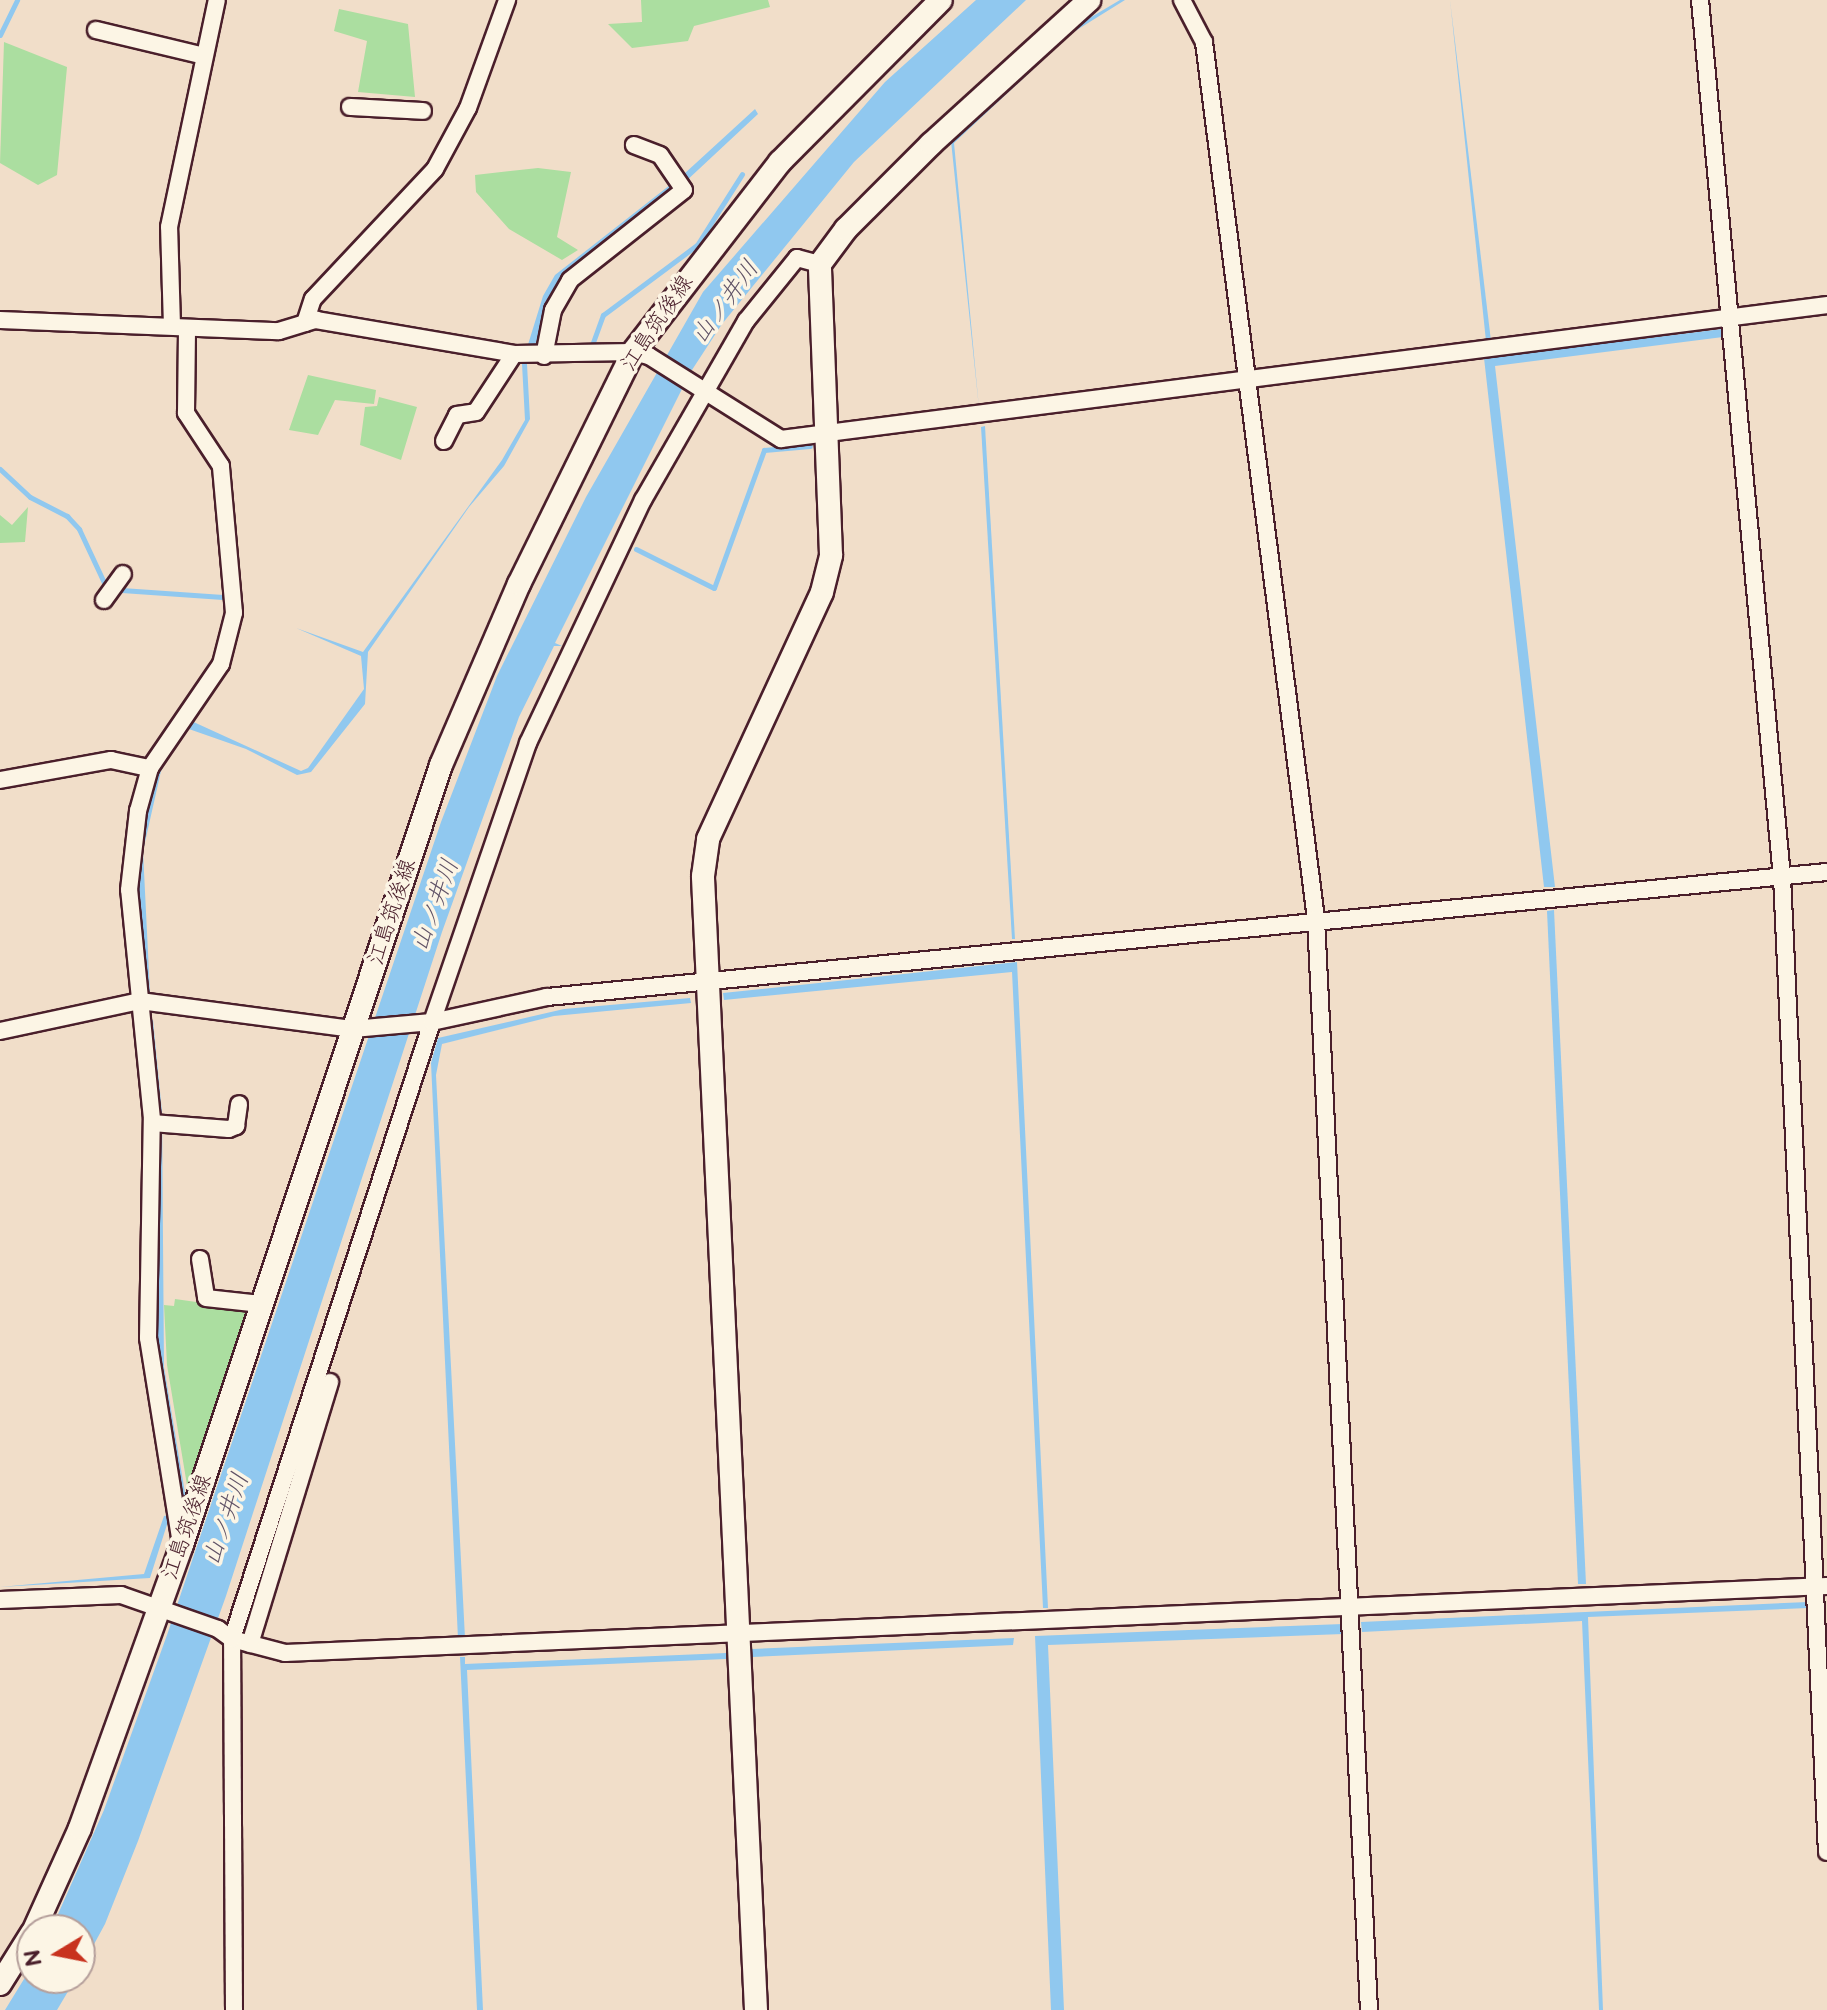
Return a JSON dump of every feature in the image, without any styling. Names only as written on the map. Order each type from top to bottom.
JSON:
[{"type":"main road","name":"江島筑後線","points":[[41,1914],[80,1828],[165,1610],[182,1545],[261,1304],[358,1029],[441,765],[519,584],[641,354],[780,162],[941,0]]},
{"type":"main road","points":[[756,2010],[703,876],[708,839],[822,592],[831,555],[820,264],[846,229],[931,144],[1089,0]]},
{"type":"main road","name":"江島筑後線","points":[[0,1984],[16,1959]]},
{"type":"street","points":[[182,1545],[148,1338],[152,1123],[129,890],[138,811],[150,768],[221,664],[234,613],[221,466],[186,413],[169,227],[217,0]]},
{"type":"street","points":[[305,323],[313,299],[435,169],[468,108],[507,0]]},
{"type":"street","points":[[1182,0],[1204,42],[1316,919],[1369,2010]]},
{"type":"street","points":[[1700,0],[1782,877],[1820,1587],[1827,1852]]},
{"type":"street","points":[[96,30],[204,56]]},
{"type":"street","points":[[350,107],[423,111]]},
{"type":"street","points":[[544,356],[553,310],[570,280],[684,190],[660,155],[634,145]]},
{"type":"street","points":[[234,2010],[225,1634],[426,1023],[528,743],[699,387],[746,321],[797,258],[820,264]]},
{"type":"street","points":[[0,320],[279,331],[316,320],[514,354],[641,354],[781,439],[1827,305]]},
{"type":"street","points":[[444,441],[457,415],[476,412],[514,354]]},
{"type":"street","points":[[104,600],[123,574]]},
{"type":"street","points":[[0,780],[111,760],[150,768]]},
{"type":"street","points":[[0,1031],[140,1001],[358,1029],[426,1023],[547,997],[1316,919],[1827,872]]},
{"type":"street","points":[[152,1123],[229,1129],[236,1126],[239,1104]]},
{"type":"street","points":[[200,1259],[206,1298],[261,1304]]},
{"type":"street","points":[[250,1644],[330,1382]]},
{"type":"street","points":[[0,1600],[121,1595],[250,1644],[285,1653],[1820,1587]]},
{"type":"green space","points":[[641,0],[768,0],[770,7],[694,26],[688,41],[632,48],[608,24],[642,22]]},
{"type":"green space","points":[[339,9],[408,24],[415,97],[358,92],[367,41],[334,31]]},
{"type":"green space","points":[[4,42],[67,67],[57,175],[38,185],[0,163]]},
{"type":"green space","points":[[538,168],[571,172],[557,237],[578,250],[562,260],[509,229],[476,192],[475,175]]},
{"type":"green space","points":[[308,375],[376,390],[374,404],[335,400],[318,435],[289,430]]},
{"type":"green space","points":[[379,397],[417,407],[401,460],[360,445],[365,407],[377,406]]},
{"type":"green space","points":[[28,507],[25,542],[0,543],[0,515],[12,525]]},
{"type":"green space","points":[[175,1299],[253,1310],[189,1497],[167,1365],[164,1305],[174,1306]]},
{"type":"water","name":"山ノ井川","points":[[976,0],[1026,0],[854,162],[722,324],[690,373],[555,643],[562,646],[554,646],[519,717],[442,932],[226,1596],[138,1841],[96,1941],[96,1914],[58,1914],[104,1810],[167,1635],[441,822],[497,676],[586,497],[703,292],[885,82]]},
{"type":"water","points":[[1125,0],[1072,33],[954,143],[979,408],[951,141],[1071,29]]},
{"type":"water","points":[[1450,0],[1491,341],[1486,341]]},
{"type":"water","points":[[755,109],[758,114],[550,308],[527,364],[530,419],[504,466],[469,507],[368,652],[365,704],[311,772],[297,775],[246,749],[186,728],[161,771],[143,851],[150,993],[146,993],[136,905],[140,839],[161,760],[187,719],[301,771],[308,768],[364,689],[361,656],[296,628],[363,652],[502,460],[525,420],[522,364],[543,296],[555,275],[684,174]]},
{"type":"water","points":[[1722,329],[1723,337],[1495,366],[1555,887],[1544,887],[1484,358]]},
{"type":"water","points":[[985,426],[1015,939],[1012,939],[981,427]]},
{"type":"water","points":[[1554,910],[1586,1584],[1578,1584],[1547,911]]},
{"type":"water","points":[[1017,962],[1048,1608],[1043,1608],[1012,972],[724,1000],[723,993]]},
{"type":"water","points":[[690,998],[691,1003],[554,1016],[442,1044],[436,1075],[465,1638],[458,1639],[431,1063],[438,1038],[564,1009]]},
{"type":"water","points":[[153,1020],[162,1112],[164,1367],[186,1499],[182,1500],[159,1368],[146,1021]]},
{"type":"water","points":[[170,1515],[150,1578],[0,1587],[144,1574],[164,1516]]},
{"type":"water","points":[[1808,1602],[1808,1608],[1588,1617],[1603,2010],[1599,2010],[1582,1621],[1362,1632],[1361,1622]]},
{"type":"water","points":[[1343,1624],[1343,1634],[1048,1645],[1064,2010],[1051,2010],[1035,1636]]},
{"type":"water","points":[[1014,1638],[1013,1645],[752,1657],[752,1649]]},
{"type":"water","points":[[726,1653],[726,1659],[467,1670],[483,2010],[477,2010],[460,1657],[465,1657],[465,1664]]},
{"type":"water","points":[[16,1992],[66,1994],[57,2010],[5,2010]]},
{"type":"waterway","points":[[0,35],[17,0]]},
{"type":"waterway","points":[[592,345],[603,315],[697,245],[742,174]]},
{"type":"waterway","points":[[636,549],[714,588],[764,450],[810,446]]},
{"type":"waterway","points":[[0,469],[30,497],[67,516],[79,529],[107,589],[223,597]]}]
